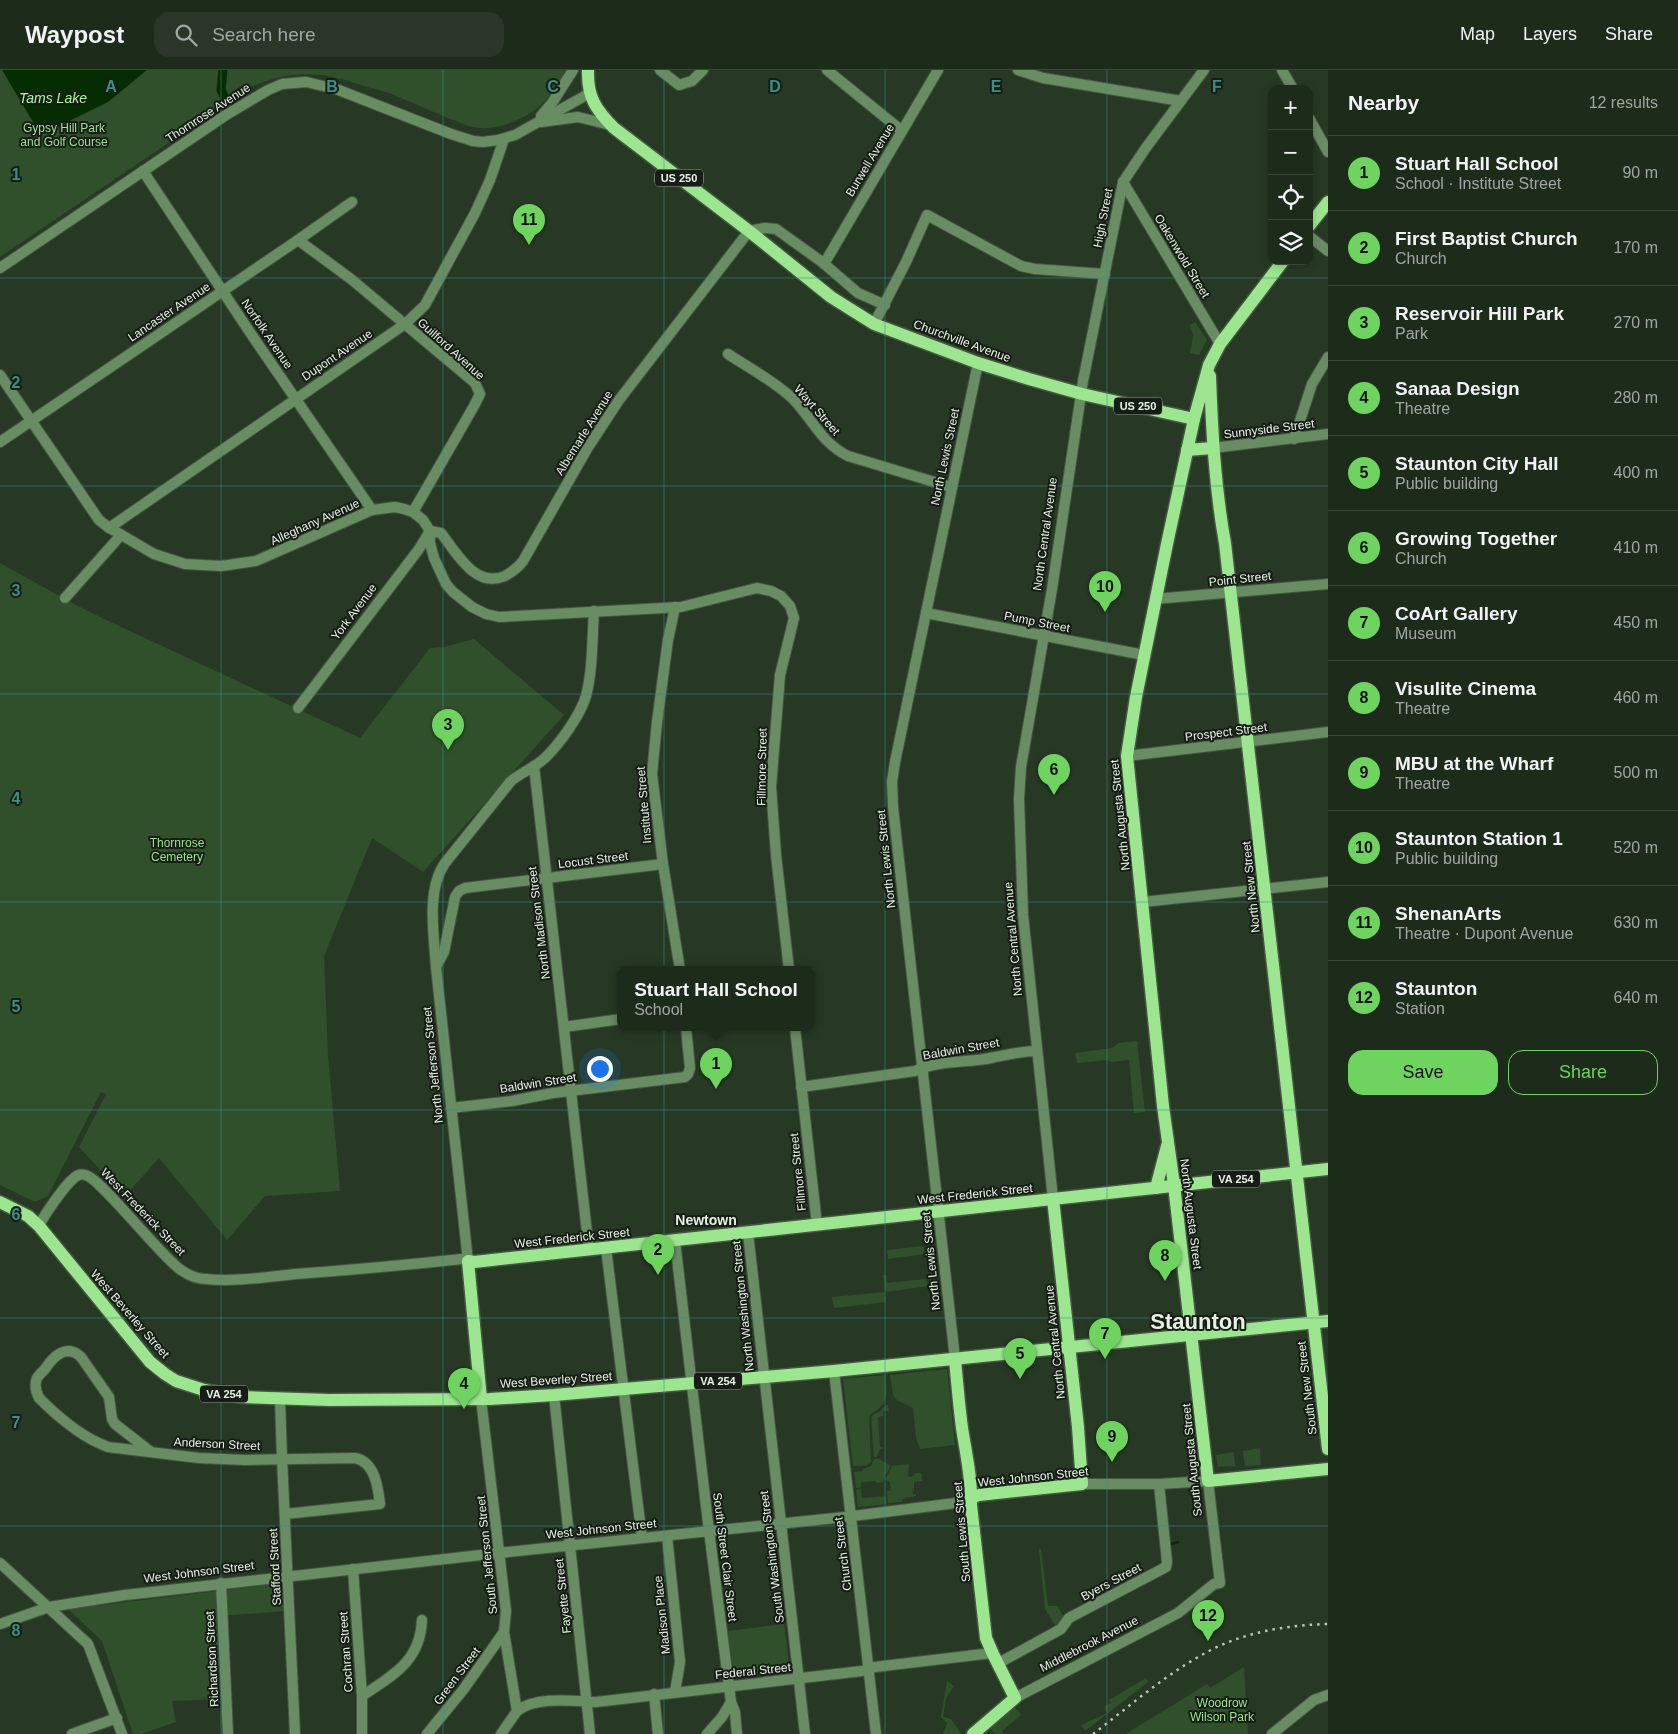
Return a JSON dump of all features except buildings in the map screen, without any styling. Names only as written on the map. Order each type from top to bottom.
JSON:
[{"type":"main road","name":"Churchville Avenue","points":[[588,70],[590,92],[599,113],[610,124],[831,297],[874,324],[1029,379],[1082,394],[1194,419]]},
{"type":"main road","points":[[1313,221],[1328,202]]},
{"type":"main road","name":"North Augusta Street","points":[[1192,1335],[1174,1185],[1167,1144],[1127,756],[1128,740],[1155,599],[1187,450],[1209,365],[1220,344],[1280,265]]},
{"type":"main road","name":"North New Street","points":[[1209,365],[1214,448],[1313,1323]]},
{"type":"main road","points":[[1187,450],[1214,448]]},
{"type":"main road","points":[[1156,1188],[1167,1144]]},
{"type":"main road","name":"VA 254","points":[[1174,1185],[1328,1169]]},
{"type":"main road","name":"West Frederick Street","points":[[468,1261],[474,1262],[675,1241],[1174,1185]]},
{"type":"main road","name":"North Central Avenue","points":[[1053,1199],[1070,1346],[1082,1484]]},
{"type":"main road","name":"West Beverley Street","points":[[0,1202],[18,1210],[39,1226],[150,1362],[165,1374],[191,1386],[212,1392],[243,1397],[280,1400],[481,1399],[554,1395],[834,1371],[1192,1335]]},
{"type":"main road","name":"North Jefferson Street","points":[[468,1261],[481,1399]]},
{"type":"main road","name":"VA 254","points":[[1192,1335],[1328,1321]]},
{"type":"main road","name":"South New Street","points":[[1313,1323],[1328,1450]]},
{"type":"main road","name":"South Augusta Street","points":[[1192,1335],[1208,1481]]},
{"type":"main road","name":"South Lewis Street","points":[[954,1359],[969,1464],[986,1638],[1015,1698]]},
{"type":"main road","points":[[1208,1481],[1328,1469]]},
{"type":"main road","name":"West Johnson Street","points":[[972,1498],[979,1495],[1082,1484]]},
{"type":"main road","name":"Middlebrook Avenue","points":[[973,1734],[1015,1698]]},
{"type":"street","points":[[536,122],[552,103],[574,70]]},
{"type":"street","points":[[660,70],[679,85],[692,81],[703,70]]},
{"type":"street","points":[[827,70],[902,131]]},
{"type":"street","name":"Burwell Avenue","points":[[824,264],[938,70]]},
{"type":"street","points":[[1018,70],[1032,72],[1043,78],[1181,101]]},
{"type":"street","name":"High Street","points":[[1082,394],[1123,182],[1204,70]]},
{"type":"street","points":[[1282,70],[1291,85]]},
{"type":"street","name":"Thornrose Avenue","points":[[0,268],[240,106],[272,88],[293,82],[312,83],[336,89],[473,141],[488,142],[504,139],[590,92]]},
{"type":"street","points":[[536,122],[578,117],[610,124]]},
{"type":"street","points":[[1313,125],[1328,152]]},
{"type":"street","name":"Dupont Avenue","points":[[109,528],[405,324],[425,305],[475,213],[490,180],[504,139]]},
{"type":"street","name":"Norfolk Avenue","points":[[143,171],[372,510]]},
{"type":"street","name":"Oakenwold Street","points":[[1123,182],[1220,344]]},
{"type":"street","name":"Lancaster Avenue","points":[[0,442],[352,202]]},
{"type":"street","points":[[874,324],[906,262],[927,215],[1021,266],[1034,269],[1105,274]]},
{"type":"street","points":[[749,231],[766,228],[776,229],[824,264],[858,293],[885,304]]},
{"type":"street","name":"Albemarle Avenue","points":[[430,531],[442,533],[468,568],[484,577],[499,578],[517,568],[523,561],[587,449],[619,400],[749,231]]},
{"type":"street","points":[[1313,239],[1328,251]]},
{"type":"street","name":"Guilford Avenue","points":[[298,240],[351,280],[475,383],[480,394],[413,512]]},
{"type":"street","name":"Wayt Street","points":[[728,354],[793,399],[831,446],[838,451],[848,456],[951,487]]},
{"type":"street","points":[[1294,439],[1312,384],[1328,357]]},
{"type":"street","name":"North Lewis Street","points":[[954,1359],[892,786],[951,487],[978,362]]},
{"type":"street","name":"Alleghany Avenue","points":[[0,374],[99,520],[146,550],[172,560],[196,566],[228,566],[256,561],[372,510],[394,507],[413,512]]},
{"type":"street","name":"North Central Avenue","points":[[1053,1199],[1023,915],[1019,799],[1021,767],[1044,636],[1082,394]]},
{"type":"street","name":"Sunnyside Street","points":[[1214,448],[1328,434]]},
{"type":"street","points":[[413,512],[423,520],[430,531],[434,558],[446,584],[456,596],[481,612],[506,617],[675,607]]},
{"type":"street","name":"York Avenue","points":[[298,708],[419,549],[430,531]]},
{"type":"street","points":[[66,598],[122,536]]},
{"type":"street","name":"Point Street","points":[[1155,599],[1328,584]]},
{"type":"street","name":"Fillmore Street","points":[[675,607],[693,605],[754,588],[771,590],[783,598],[792,608],[794,618],[780,675],[771,787],[776,855],[789,966]]},
{"type":"street","name":"Institute Street","points":[[675,607],[667,649],[652,761],[663,864],[679,966]]},
{"type":"street","points":[[534,766],[545,758],[556,745],[577,715],[586,698],[594,611]]},
{"type":"street","name":"Pump Street","points":[[926,613],[1144,655]]},
{"type":"street","name":"Prospect Street","points":[[1127,756],[1328,732]]},
{"type":"street","name":"North Madison Street","points":[[534,766],[589,1250]]},
{"type":"street","name":"North Jefferson Street","points":[[468,1261],[436,967],[434,893],[439,872],[511,781],[520,773],[534,766]]},
{"type":"street","name":"Locust Street","points":[[436,967],[444,952],[455,897],[459,891],[465,888],[663,864]]},
{"type":"street","points":[[1143,902],[1328,882]]},
{"type":"street","points":[[564,1027],[617,1020]]},
{"type":"street","name":"Baldwin Street","points":[[451,1108],[680,1078],[688,1074],[690,1068],[686,1031]]},
{"type":"street","name":"Fillmore Street","points":[[795,1031],[817,1225]]},
{"type":"street","name":"Baldwin Street","points":[[801,1087],[915,1071],[928,1065],[991,1058],[1004,1054],[1037,1052]]},
{"type":"street","name":"West Frederick Street","points":[[39,1226],[44,1216],[74,1178],[84,1174],[90,1177],[108,1194],[177,1267],[187,1274],[199,1278],[228,1280],[462,1259],[468,1261]]},
{"type":"street","name":"North Washington Street","points":[[748,1233],[764,1377]]},
{"type":"street","name":"South Street Clair Street","points":[[675,1241],[709,1531],[731,1702],[735,1712],[737,1734]]},
{"type":"street","points":[[606,1248],[642,1538]]},
{"type":"street","name":"Anderson Street","points":[[151,1452],[115,1424],[112,1419],[109,1396],[78,1353],[63,1352],[57,1354],[37,1378],[36,1392],[39,1398],[80,1431],[99,1444],[108,1447],[151,1452],[218,1459],[351,1458],[362,1460],[368,1464],[380,1504],[285,1514]]},
{"type":"street","name":"Church Street","points":[[834,1371],[876,1734]]},
{"type":"street","name":"South Washington Street","points":[[764,1377],[805,1734]]},
{"type":"street","name":"Fayette Street","points":[[554,1395],[590,1734]]},
{"type":"street","name":"South Jefferson Street","points":[[481,1399],[506,1615],[504,1632],[517,1711]]},
{"type":"street","name":"Stafford Street","points":[[280,1400],[295,1734]]},
{"type":"street","name":"West Johnson Street","points":[[1082,1484],[1159,1484],[1208,1481]]},
{"type":"street","name":"South Augusta Street","points":[[1208,1481],[1220,1583]]},
{"type":"street","name":"Byers Street","points":[[995,1658],[1062,1629],[1069,1618],[1166,1567],[1159,1484]]},
{"type":"street","name":"West Johnson Street","points":[[0,1624],[49,1607],[125,1594],[781,1524],[964,1502],[972,1498]]},
{"type":"street","name":"Madison Place","points":[[667,1536],[680,1662],[675,1692]]},
{"type":"street","points":[[0,1563],[88,1644],[122,1734]]},
{"type":"street","name":"Cochran Street","points":[[353,1569],[362,1696],[362,1734]]},
{"type":"street","name":"Richardson Street","points":[[221,1583],[228,1734]]},
{"type":"street","name":"Middlebrook Avenue","points":[[1015,1698],[1171,1617],[1214,1584],[1220,1583]]},
{"type":"street","points":[[362,1696],[400,1670],[407,1662],[418,1641],[422,1620]]},
{"type":"street","name":"Green Street","points":[[427,1734],[463,1690],[504,1632]]},
{"type":"street","name":"Federal Street","points":[[517,1711],[525,1706],[542,1702],[580,1700],[594,1702],[862,1671],[875,1667],[995,1658]]},
{"type":"street","points":[[654,1694],[658,1734]]},
{"type":"street","points":[[1272,1734],[1314,1700],[1328,1695]]},
{"type":"street","points":[[707,1734],[722,1717],[731,1702]]},
{"type":"street","points":[[501,1734],[517,1711]]},
{"type":"street","points":[[72,1734],[117,1718]]},
{"type":"green space","name":"Gypsy Hill Park and Golf Course","points":[[0,70],[567,70],[549,96],[535,110],[518,120],[491,128],[472,127],[392,94],[332,77],[305,74],[265,81],[251,87],[0,257]]},
{"type":"green space","points":[[1195,322],[1207,340],[1199,355],[1190,353],[1193,335],[1190,325]]},
{"type":"green space","name":"Thornrose Cemetery","points":[[0,563],[102,618],[360,738],[430,648],[444,647],[474,639],[564,715],[423,872],[372,838],[324,956],[328,1055],[340,1191],[265,1196],[227,1240],[159,1158],[125,1196],[79,1147],[106,1094],[101,1092],[48,1196],[35,1202],[0,1185]]},
{"type":"green space","points":[[1137,1041],[1145,1112],[1134,1113],[1129,1060],[1077,1063],[1075,1053],[1112,1048],[1119,1043]]},
{"type":"green space","points":[[923,1246],[924,1254],[888,1259],[887,1250]]},
{"type":"green space","points":[[883,1275],[886,1275],[887,1283],[926,1279],[929,1286],[885,1292]]},
{"type":"green space","points":[[885,1292],[886,1302],[834,1308],[832,1297]]},
{"type":"green space","points":[[947,1369],[955,1445],[920,1449],[916,1438],[913,1408],[897,1400],[893,1395],[890,1375]]},
{"type":"green space","points":[[886,1375],[885,1401],[869,1417],[871,1462],[866,1466],[853,1466],[843,1379]]},
{"type":"green space","points":[[888,1405],[889,1411],[883,1411],[883,1416],[878,1417],[880,1447],[884,1448],[880,1449],[877,1457],[874,1457],[871,1417]]},
{"type":"green space","points":[[1260,1448],[1261,1465],[1245,1466],[1243,1451]]},
{"type":"green space","points":[[1233,1452],[1235,1466],[1218,1467],[1216,1455]]},
{"type":"green space","points":[[874,1459],[879,1459],[891,1466],[883,1482],[861,1482],[861,1487],[856,1488],[854,1472],[862,1471],[871,1466]]},
{"type":"green space","points":[[909,1464],[908,1476],[911,1477],[916,1473],[921,1473],[922,1481],[914,1482],[914,1492],[912,1490],[916,1496],[902,1499],[902,1502],[888,1503],[887,1491],[890,1491],[891,1487],[889,1481],[885,1480],[892,1466]]},
{"type":"green space","points":[[861,1489],[862,1498],[886,1496],[887,1504],[858,1507],[856,1490]]},
{"type":"green space","points":[[1039,1549],[1041,1549],[1048,1606],[1057,1606],[1064,1617],[1056,1627],[1045,1609]]},
{"type":"green space","points":[[285,1583],[287,1611],[218,1616],[223,1699],[172,1701],[176,1722],[141,1734],[133,1734],[102,1641],[68,1609]]},
{"type":"green space","points":[[784,1624],[790,1670],[734,1677],[728,1631]]},
{"type":"green space","name":"Woodrow Wilson Park","points":[[1244,1667],[1248,1734],[1126,1734],[1207,1684],[1210,1688]]},
{"type":"green space","points":[[1146,1678],[1148,1682],[1085,1731],[1081,1725],[1107,1713],[1104,1707],[1110,1703],[1109,1700]]},
{"type":"green space","points":[[947,1681],[954,1686],[946,1698],[943,1717],[951,1719],[961,1734],[943,1734],[947,1723],[941,1717]]},
{"type":"green space","points":[[1014,1706],[1021,1715],[1002,1731],[1003,1734],[995,1734],[990,1729],[985,1734],[982,1734]]},
{"type":"water","name":"Tams Lake","points":[[2,70],[147,70],[108,102],[53,129],[36,127]]},
{"type":"waterway","points":[[223,70],[221,90],[226,100]]},
{"type":"waterway","points":[[1171,1544],[1178,1542]]},
{"type":"railway","points":[[1093,1734],[1178,1669],[1223,1644],[1252,1634],[1282,1628],[1328,1624]]},
{"type":"place","name":"ShenanArts","points":[[529,245]]},
{"type":"place","name":"Staunton Station 1","points":[[1105,612]]},
{"type":"place","name":"Reservoir Hill Park","points":[[448,750]]},
{"type":"place","name":"Growing Together","points":[[1054,795]]},
{"type":"place","name":"Stuart Hall School","points":[[716,1089]]},
{"type":"place","name":"First Baptist Church","points":[[658,1275]]},
{"type":"place","name":"Visulite Cinema","points":[[1165,1281]]},
{"type":"place","name":"CoArt Gallery","points":[[1105,1359]]},
{"type":"place","name":"Staunton City Hall","points":[[1020,1379]]},
{"type":"place","name":"Sanaa Design","points":[[464,1409]]},
{"type":"place","name":"MBU at the Wharf","points":[[1112,1462]]},
{"type":"place","name":"Staunton","points":[[1208,1641]]},
{"type":"district","name":"Newtown","points":[[706,1220]]},
{"type":"district","name":"Staunton","points":[[1198,1321]]}]
